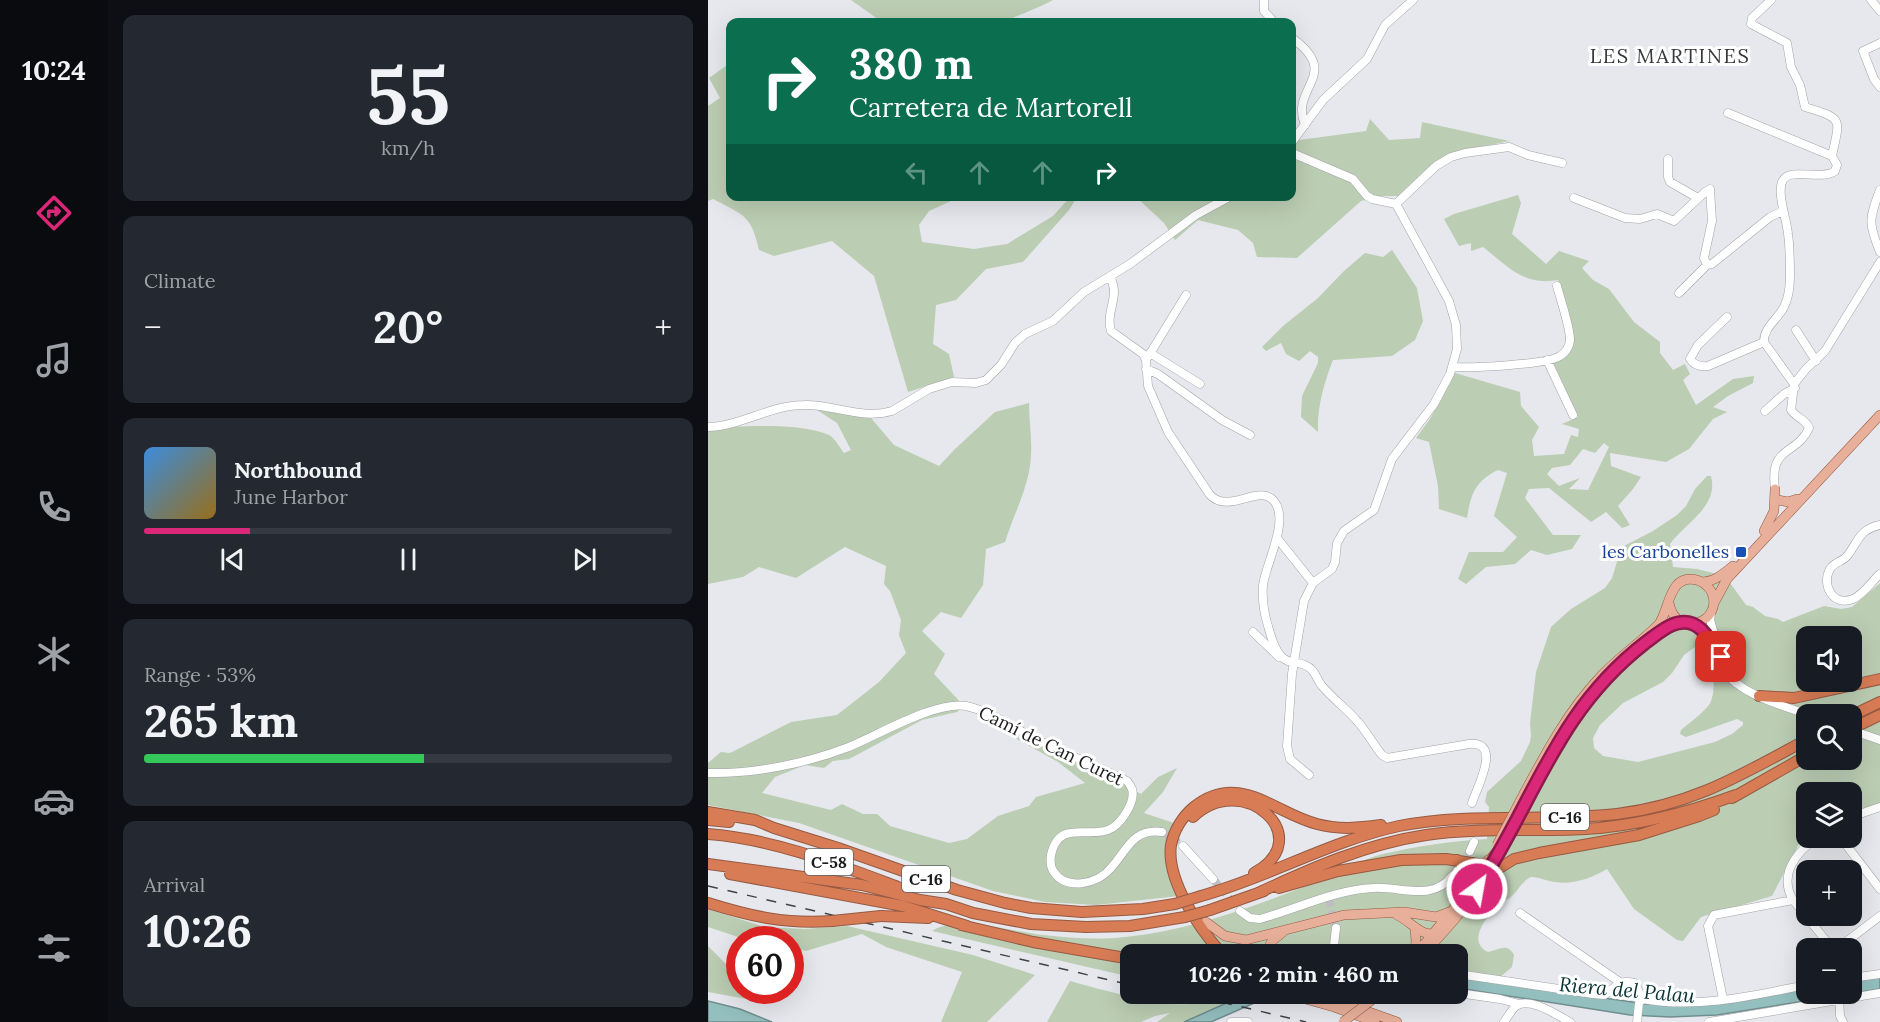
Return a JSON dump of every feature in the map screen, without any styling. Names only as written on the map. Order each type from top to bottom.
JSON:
[{"type":"highway","points":[[1759,696],[1794,699],[1880,679]]},
{"type":"highway","points":[[1862,711],[1880,702]]},
{"type":"highway","points":[[1862,724],[1880,715]]},
{"type":"highway","name":"C-16","points":[[708,812],[755,820],[969,894],[1031,908],[1082,912],[1143,909],[1175,904],[1201,896],[1256,878],[1349,840],[1400,826],[1498,817],[1590,816],[1642,810],[1704,793],[1734,780],[1796,746]]},
{"type":"highway","name":"C-16","points":[[708,864],[843,881],[946,904],[973,914],[1000,920],[1061,927],[1130,926],[1185,917],[1210,910],[1328,862],[1402,839],[1459,831],[1587,829],[1648,822],[1701,808],[1736,795],[1796,762]]},
{"type":"highway","points":[[1214,944],[1181,893],[1173,875],[1171,860],[1172,840],[1179,823],[1201,802],[1222,794],[1243,793],[1313,823],[1336,828],[1403,822],[1423,823]]},
{"type":"highway","points":[[1457,860],[1466,868],[1474,887],[1514,859],[1639,835],[1710,812],[1736,795]]},
{"type":"highway","points":[[1201,896],[1255,872],[1272,858],[1278,846],[1278,832],[1272,819],[1263,810],[1241,801],[1218,803],[1197,813],[1182,834],[1178,849],[1179,868],[1183,882],[1206,922],[1222,944]]},
{"type":"highway","points":[[708,820],[774,828]]},
{"type":"highway","name":"C-58","points":[[708,834],[761,842],[813,856],[946,904]]},
{"type":"highway","points":[[1258,892],[1365,865],[1401,860],[1446,859],[1484,865],[1490,861],[1500,845]]},
{"type":"highway","points":[[708,869],[884,902],[967,926]]},
{"type":"highway","points":[[708,903],[761,918],[781,921],[832,921],[881,916],[929,918],[1033,942],[1120,957]]},
{"type":"main road","points":[[1669,603],[1674,616],[1682,622],[1693,624],[1705,620],[1727,579],[1880,415]]},
{"type":"main road","points":[[1432,944],[1474,887],[1500,845],[1554,738],[1580,700],[1616,660],[1659,624],[1671,593],[1680,582],[1690,579],[1708,582],[1725,573],[1764,531],[1838,459]]},
{"type":"main road","points":[[1775,489],[1778,500],[1785,511]]},
{"type":"main road","points":[[1764,531],[1774,510],[1775,489]]},
{"type":"main road","points":[[1778,500],[1788,502],[1797,499]]},
{"type":"main road","points":[[1779,525],[1785,511]]},
{"type":"main road","points":[[1701,582],[1712,592],[1712,608]]},
{"type":"main road","points":[[1522,803],[1563,732],[1594,691],[1632,653],[1667,627],[1682,622]]},
{"type":"main road","points":[[1474,887],[1484,865]]},
{"type":"main road","points":[[1206,922],[1225,936],[1241,940],[1257,938],[1344,915],[1404,912],[1440,917],[1454,915]]},
{"type":"main road","points":[[1393,913],[1405,918],[1428,934],[1434,934]]},
{"type":"main road","points":[[1424,944],[1454,915]]},
{"type":"main road","points":[[1424,916],[1431,922],[1434,934],[1429,944]]},
{"type":"main road","points":[[1270,944],[1293,927]]},
{"type":"main road","points":[[1415,927],[1416,944]]},
{"type":"main road","points":[[1320,1004],[1375,1022]]},
{"type":"main road","points":[[1347,1004],[1397,1022]]},
{"type":"main road","points":[[1337,1022],[1360,1004]]},
{"type":"main road","points":[[1343,1022],[1367,1004]]},
{"type":"street","points":[[1264,0],[1264,11],[1270,18]]},
{"type":"street","points":[[1296,137],[1329,94],[1367,59],[1385,25],[1413,0]]},
{"type":"street","points":[[1771,0],[1752,18],[1751,24],[1787,43],[1791,67],[1800,85],[1805,108],[1831,116],[1837,121],[1838,135],[1832,156],[1837,168],[1829,175],[1791,174],[1785,177],[1781,186],[1789,240],[1789,293],[1781,312],[1765,333],[1764,342],[1795,386]]},
{"type":"street","points":[[1872,0],[1880,10]]},
{"type":"street","points":[[1296,41],[1305,48],[1314,61],[1315,67],[1302,107],[1305,124]]},
{"type":"street","points":[[1880,43],[1863,51],[1874,79],[1880,87]]},
{"type":"street","points":[[1728,113],[1832,156]]},
{"type":"street","points":[[1396,204],[1436,166],[1451,157],[1466,153],[1509,147],[1528,155],[1562,163]]},
{"type":"street","points":[[1296,155],[1353,179],[1372,199],[1396,204],[1449,301],[1457,335],[1457,349],[1452,367],[1434,404],[1392,459],[1374,510],[1344,531],[1337,543],[1332,569],[1313,583],[1304,602],[1300,615],[1291,689],[1288,753],[1290,759],[1309,776]]},
{"type":"street","points":[[1668,159],[1670,182],[1698,198]]},
{"type":"street","points":[[1574,198],[1625,218],[1640,219],[1657,214],[1674,221],[1707,190],[1711,191],[1713,221],[1704,258],[1707,265]]},
{"type":"street","points":[[1880,190],[1870,219],[1873,236],[1880,252]]},
{"type":"street","points":[[708,427],[724,426],[802,405],[873,414],[885,413],[929,389],[952,382],[975,383],[986,380],[1001,365],[1019,339],[1030,331],[1053,321],[1084,292],[1167,238],[1196,215],[1222,201]]},
{"type":"street","points":[[1679,293],[1707,265],[1712,264],[1770,217],[1783,211]]},
{"type":"street","points":[[1775,489],[1773,472],[1778,461],[1805,436],[1809,428],[1806,422],[1791,410],[1795,386],[1802,374],[1825,351],[1880,262]]},
{"type":"street","points":[[1110,277],[1116,289],[1109,320],[1111,331],[1148,357],[1200,384]]},
{"type":"street","points":[[1452,367],[1484,367],[1547,360],[1560,356],[1567,350],[1570,341],[1557,286]]},
{"type":"street","points":[[1186,295],[1148,357],[1146,369],[1148,386],[1168,432],[1215,500],[1225,503],[1255,496],[1269,496],[1276,504],[1279,529],[1265,573],[1263,596],[1269,633],[1286,660]]},
{"type":"street","points":[[1727,318],[1693,350],[1690,359],[1694,363],[1701,367],[1708,366],[1764,342]]},
{"type":"street","points":[[1796,330],[1816,360]]},
{"type":"street","points":[[1547,360],[1573,415]]},
{"type":"street","points":[[1146,369],[1158,374],[1222,420],[1250,435]]},
{"type":"street","points":[[1765,411],[1795,386]]},
{"type":"street","points":[[1880,525],[1863,532],[1848,555],[1830,568],[1825,580],[1829,593],[1845,601],[1855,598],[1880,574]]},
{"type":"street","points":[[1277,537],[1313,583]]},
{"type":"street","points":[[1712,608],[1710,620],[1721,657],[1720,665]]},
{"type":"street","points":[[1693,624],[1706,633],[1720,665],[1735,681],[1759,696],[1796,710]]},
{"type":"street","points":[[1253,632],[1281,659],[1306,665],[1314,672],[1322,687],[1358,722],[1382,755],[1387,758],[1479,743],[1487,754],[1472,802]]},
{"type":"street","name":"Camí de Can Curet","points":[[708,773],[752,771],[795,762],[844,749],[928,711],[964,706],[979,710],[1038,741],[1127,781],[1132,788],[1127,810],[1108,830],[1075,832],[1063,835],[1057,841],[1050,859],[1050,867],[1063,881],[1081,884],[1101,876],[1109,871],[1130,843],[1140,835],[1151,831],[1162,832]]},
{"type":"street","points":[[1862,733],[1880,740]]},
{"type":"street","points":[[1862,813],[1880,807]]},
{"type":"street","points":[[1470,851],[1474,842]]},
{"type":"street","points":[[1183,846],[1213,879]]},
{"type":"street","points":[[1805,848],[1797,856],[1788,871],[1787,887],[1792,900],[1824,938]]},
{"type":"street","points":[[1848,848],[1880,889]]},
{"type":"street","points":[[1240,911],[1250,918],[1260,919],[1369,888],[1387,887],[1422,892],[1434,890],[1452,876]]},
{"type":"street","points":[[1724,999],[1708,926],[1714,915],[1792,900]]},
{"type":"street","points":[[1520,913],[1621,983]]},
{"type":"street","points":[[1851,938],[1880,916]]},
{"type":"street","points":[[1334,944],[1336,928]]},
{"type":"street","points":[[1862,976],[1880,974]]},
{"type":"street","points":[[1468,975],[1604,995],[1625,981],[1635,983],[1641,1001],[1637,1020]]},
{"type":"street","points":[[1641,1001],[1677,1003],[1724,999],[1796,987]]},
{"type":"street","points":[[1862,995],[1880,993]]},
{"type":"street","points":[[1468,994],[1542,1007],[1570,1022]]},
{"type":"street","points":[[1504,1022],[1519,1004]]},
{"type":"street","points":[[1709,1022],[1802,1004]]},
{"type":"street","points":[[1839,1004],[1843,1022]]},
{"type":"street","points":[[1722,1022],[1743,1018],[1747,1022],[1755,1013]]},
{"type":"street","points":[[1231,1022],[1248,1022]]},
{"type":"green space","points":[[851,0],[1053,0],[1013,18],[875,17]]},
{"type":"green space","points":[[726,66],[726,201],[951,201],[929,211],[919,225],[922,242],[974,249],[1007,244],[1053,216],[1066,201],[1075,201],[1023,262],[986,269],[956,300],[936,305],[933,344],[949,354],[954,377],[908,392],[874,276],[832,241],[774,256],[759,250],[753,229],[744,217],[713,199],[708,201],[708,106],[720,98],[709,78]]},
{"type":"green space","points":[[1370,119],[1389,140],[1420,138],[1422,122],[1509,141],[1453,153],[1421,174],[1398,196],[1382,196],[1361,201],[1297,258],[1257,257],[1253,243],[1238,230],[1198,220],[1175,240],[1164,223],[1140,201],[1296,201],[1296,137],[1299,140],[1366,131]]},
{"type":"green space","points":[[1518,195],[1521,203],[1512,234],[1546,264],[1559,251],[1589,261],[1582,268],[1593,280],[1609,289],[1634,322],[1660,342],[1660,353],[1673,370],[1685,364],[1690,374],[1683,380],[1696,405],[1733,379],[1754,376],[1753,383],[1713,407],[1727,412],[1713,419],[1689,449],[1666,462],[1610,453],[1611,466],[1641,477],[1618,506],[1630,525],[1622,528],[1606,512],[1591,522],[1549,488],[1529,489],[1525,498],[1553,535],[1581,535],[1572,549],[1547,555],[1531,550],[1515,564],[1486,567],[1466,584],[1458,579],[1469,552],[1503,552],[1517,537],[1494,516],[1507,473],[1498,470],[1479,484],[1470,502],[1467,518],[1439,509],[1438,486],[1429,442],[1416,438],[1430,419],[1455,373],[1520,392],[1521,406],[1539,427],[1532,440],[1534,456],[1564,454],[1571,435],[1578,437],[1579,429],[1562,424],[1578,417],[1553,362],[1568,355],[1573,341],[1558,280],[1535,280],[1526,277],[1509,268],[1483,247],[1471,251],[1471,243],[1459,246],[1444,219]],"holes":[[[1604,443],[1609,447],[1588,490],[1569,489],[1580,478],[1559,486],[1547,474],[1552,468],[1570,465],[1583,449],[1595,453]]]},
{"type":"green space","points":[[1392,250],[1417,288],[1423,321],[1415,340],[1392,356],[1333,360],[1322,395],[1318,432],[1301,417],[1302,396],[1318,363],[1318,357],[1310,351],[1299,361],[1286,354],[1281,343],[1266,351],[1262,347],[1365,253],[1383,257]]},
{"type":"green space","points":[[1029,403],[1030,466],[1025,488],[1005,542],[986,549],[983,585],[961,618],[941,612],[922,631],[945,654],[934,674],[964,706],[957,712],[922,720],[849,759],[833,761],[824,768],[805,765],[775,777],[762,793],[831,810],[842,804],[863,814],[877,814],[890,826],[949,843],[967,839],[998,816],[1029,806],[1036,797],[1085,783],[1058,762],[1001,730],[1005,723],[1042,739],[1141,794],[1158,777],[1177,768],[1163,792],[1144,813],[1174,823],[1168,841],[1168,850],[1179,896],[1096,905],[1045,902],[993,891],[799,823],[708,805],[708,763],[721,752],[730,753],[791,722],[837,715],[879,682],[906,653],[899,635],[901,620],[890,591],[884,584],[886,566],[845,547],[796,578],[759,567],[743,577],[708,584],[708,429],[753,426],[803,428],[829,435],[844,453],[851,450],[837,423],[817,410],[871,418],[894,445],[939,466],[995,412]]},
{"type":"green space","points":[[1707,476],[1711,476],[1710,497],[1705,506],[1670,544],[1673,567],[1697,569],[1725,576],[1746,605],[1765,616],[1783,622],[1824,606],[1841,609],[1852,607],[1880,583],[1880,804],[1862,812],[1862,782],[1796,782],[1797,848],[1772,896],[1701,917],[1683,941],[1677,940],[1634,909],[1607,869],[1575,882],[1555,882],[1531,877],[1513,895],[1498,905],[1481,929],[1479,942],[1482,948],[1488,952],[1506,948],[1514,955],[1512,967],[1499,978],[1468,977],[1468,944],[1120,944],[1120,974],[932,931],[944,926],[971,924],[1073,938],[1115,938],[1150,934],[1249,907],[1321,880],[1375,856],[1435,844],[1487,839],[1489,807],[1485,802],[1487,792],[1521,761],[1530,742],[1536,672],[1551,627],[1571,609],[1605,588],[1612,578],[1624,546],[1653,531],[1686,506],[1695,489]],"holes":[[[1698,645],[1705,647],[1711,659],[1713,693],[1709,705],[1681,730],[1680,734],[1686,737],[1737,719],[1743,722],[1743,725],[1732,734],[1715,742],[1638,762],[1603,756],[1594,748],[1593,738],[1600,725],[1623,703],[1663,682],[1684,655]]]},
{"type":"green space","points":[[708,909],[762,926],[726,926],[726,933],[708,927]]},
{"type":"green space","points":[[847,926],[973,955],[1035,975],[987,1022],[941,1022],[962,972],[886,947],[862,934],[804,950],[804,929]]},
{"type":"green space","points":[[708,946],[726,964],[726,995],[708,992]]},
{"type":"green space","points":[[1070,981],[1120,994],[1120,1004],[1224,1004],[1184,1022],[1157,1022],[1170,1013],[1141,1022],[1047,1022]]},
{"type":"water","name":"Riera del Palau","points":[[1880,977],[1880,989],[1862,992],[1862,980]]},
{"type":"water","name":"Riera del Palau","points":[[1468,978],[1646,1004],[1714,1004],[1796,991],[1796,1002],[1717,1015],[1670,1017],[1630,1015],[1468,990]]},
{"type":"water","points":[[708,1001],[740,1009],[772,1022],[708,1022]]},
{"type":"water","points":[[1224,1004],[1252,1004],[1211,1022],[1184,1022]]},
{"type":"tunnel","points":[[1162,832],[1183,846]]},
{"type":"tunnel","points":[[1452,876],[1470,851]]},
{"type":"tunnel","points":[[1213,879],[1235,905]]},
{"type":"tunnel","points":[[1329,899],[1336,928]]},
{"type":"railway","points":[[708,886],[1120,982]]},
{"type":"railway","points":[[1230,1004],[1306,1022]]},
{"type":"place","name":"les Carbonelles","points":[[1741,552]]},
{"type":"district","name":"LES MARTINES","points":[[1670,56]]},
{"type":"route","points":[[1477,889],[1495,861],[1543,766],[1563,732],[1590,696],[1620,663],[1659,632],[1682,622],[1693,624],[1706,633],[1720,665],[1721,657]]}]
